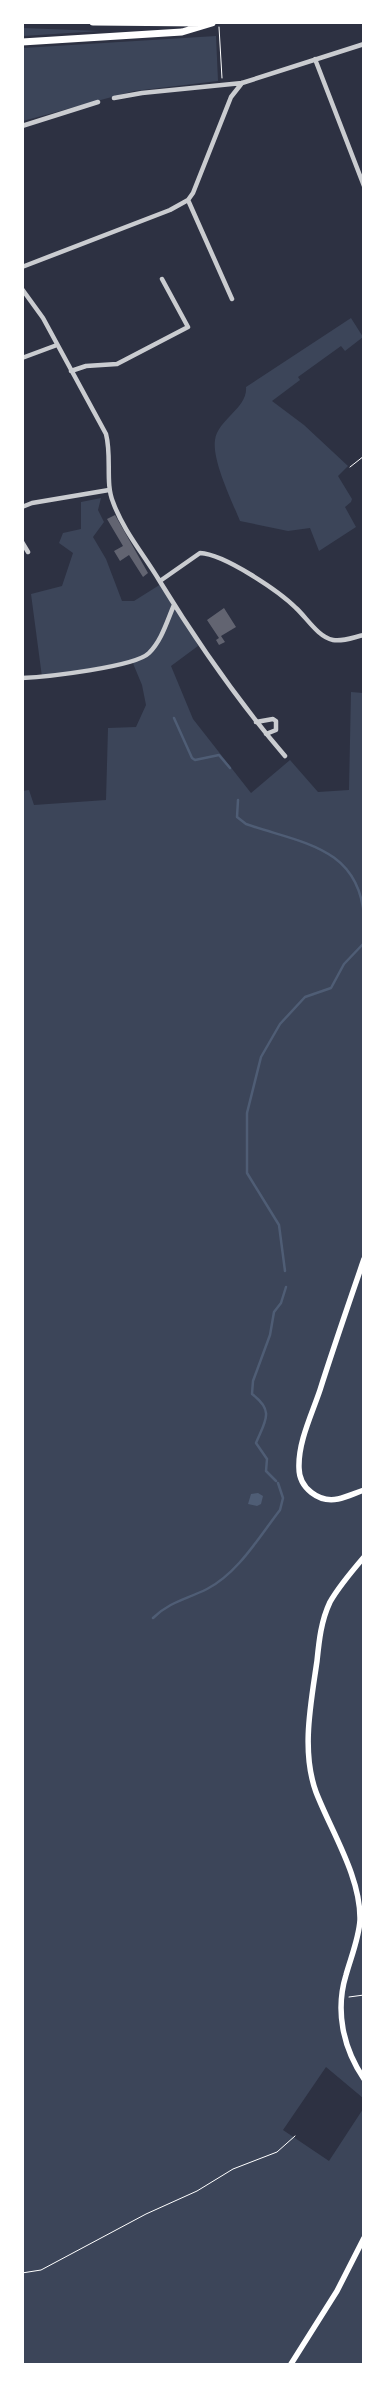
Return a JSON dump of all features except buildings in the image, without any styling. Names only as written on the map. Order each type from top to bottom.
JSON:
[{"type":"highway","points":[[93,22],[212,23]]},
{"type":"highway","points":[[22,42],[182,32],[212,23]]},
{"type":"main road","points":[[364,1259],[314,1408],[301,1450],[298,1469],[302,1484],[312,1494],[321,1498],[336,1499],[364,1490]]},
{"type":"main road","points":[[364,1557],[330,1603],[324,1619],[312,1693],[309,1735],[310,1761],[315,1789],[356,1890],[360,1920],[342,1998],[341,2016],[348,2050],[364,2079]]},
{"type":"main road","points":[[291,2364],[337,2291],[364,2238]]},
{"type":"street","points":[[114,98],[142,92],[223,83],[242,83],[364,44]]},
{"type":"street","points":[[314,59],[364,186]]},
{"type":"street","points":[[22,267],[128,227],[170,210],[188,200],[198,186],[231,97],[242,83]]},
{"type":"street","points":[[22,126],[98,102]]},
{"type":"street","points":[[188,200],[232,299]]},
{"type":"street","points":[[71,371],[86,366],[117,364],[188,327],[162,279]]},
{"type":"street","points":[[22,289],[43,318],[106,434],[110,450],[110,490],[113,502],[174,605],[218,671],[256,722],[285,756]]},
{"type":"street","points":[[22,358],[56,345]]},
{"type":"street","points":[[22,507],[32,503],[110,490]]},
{"type":"street","points":[[22,542],[28,552]]},
{"type":"street","points":[[160,582],[200,553],[207,553],[221,558],[271,588],[295,606],[320,634],[332,640],[364,634]]},
{"type":"street","points":[[22,678],[42,677],[142,659],[158,642],[174,605]]},
{"type":"street","points":[[256,722],[276,721],[276,730],[266,734]]},
{"type":"path","points":[[219,22],[223,83]]},
{"type":"path","points":[[350,466],[364,456]]},
{"type":"path","points":[[342,1998],[364,1994]]},
{"type":"path","points":[[22,2273],[41,2270],[146,2214],[197,2191],[233,2169],[277,2152],[295,2136]]},
{"type":"shaded area","points":[[23,28],[100,31],[23,36]]},
{"type":"shaded area","points":[[216,36],[218,81],[134,91],[23,121],[23,48]]},
{"type":"shaded area","points":[[351,318],[363,337],[345,351],[341,346],[298,377],[300,380],[272,401],[304,425],[348,466],[338,476],[352,499],[345,507],[356,527],[319,551],[310,528],[288,531],[240,521],[219,470],[215,440],[221,426],[242,401],[246,387]]},
{"type":"shaded area","points":[[101,498],[98,510],[104,522],[93,537],[106,559],[122,601],[134,601],[161,584],[190,628],[198,646],[171,666],[193,719],[251,793],[290,760],[318,792],[349,790],[351,692],[363,693],[363,2098],[326,2067],[283,2130],[329,2161],[363,2109],[363,2364],[23,2364],[22,791],[29,790],[34,805],[106,800],[108,728],[136,727],[146,705],[142,685],[132,661],[42,677],[31,594],[62,586],[73,553],[59,543],[63,533],[81,529],[81,502]]},
{"type":"shaded area","points":[[258,1493],[263,1496],[261,1504],[257,1506],[248,1504],[251,1494]]},
{"type":"waterway","points":[[174,718],[192,758],[195,760],[219,755],[230,768]]},
{"type":"waterway","points":[[238,800],[237,817],[246,824],[306,843],[339,861],[351,875],[360,893],[364,917]]},
{"type":"waterway","points":[[285,1271],[279,1225],[247,1173],[247,1113],[261,1057],[280,1024],[305,997],[331,988],[344,964],[364,943]]},
{"type":"waterway","points":[[276,1481],[266,1471],[267,1459],[256,1443],[265,1422],[266,1411],[264,1406],[252,1394],[253,1381],[270,1335],[274,1312],[281,1303],[286,1287]]},
{"type":"waterway","points":[[153,1618],[172,1604],[207,1589],[229,1574],[256,1543],[280,1510],[283,1498],[278,1483]]}]
